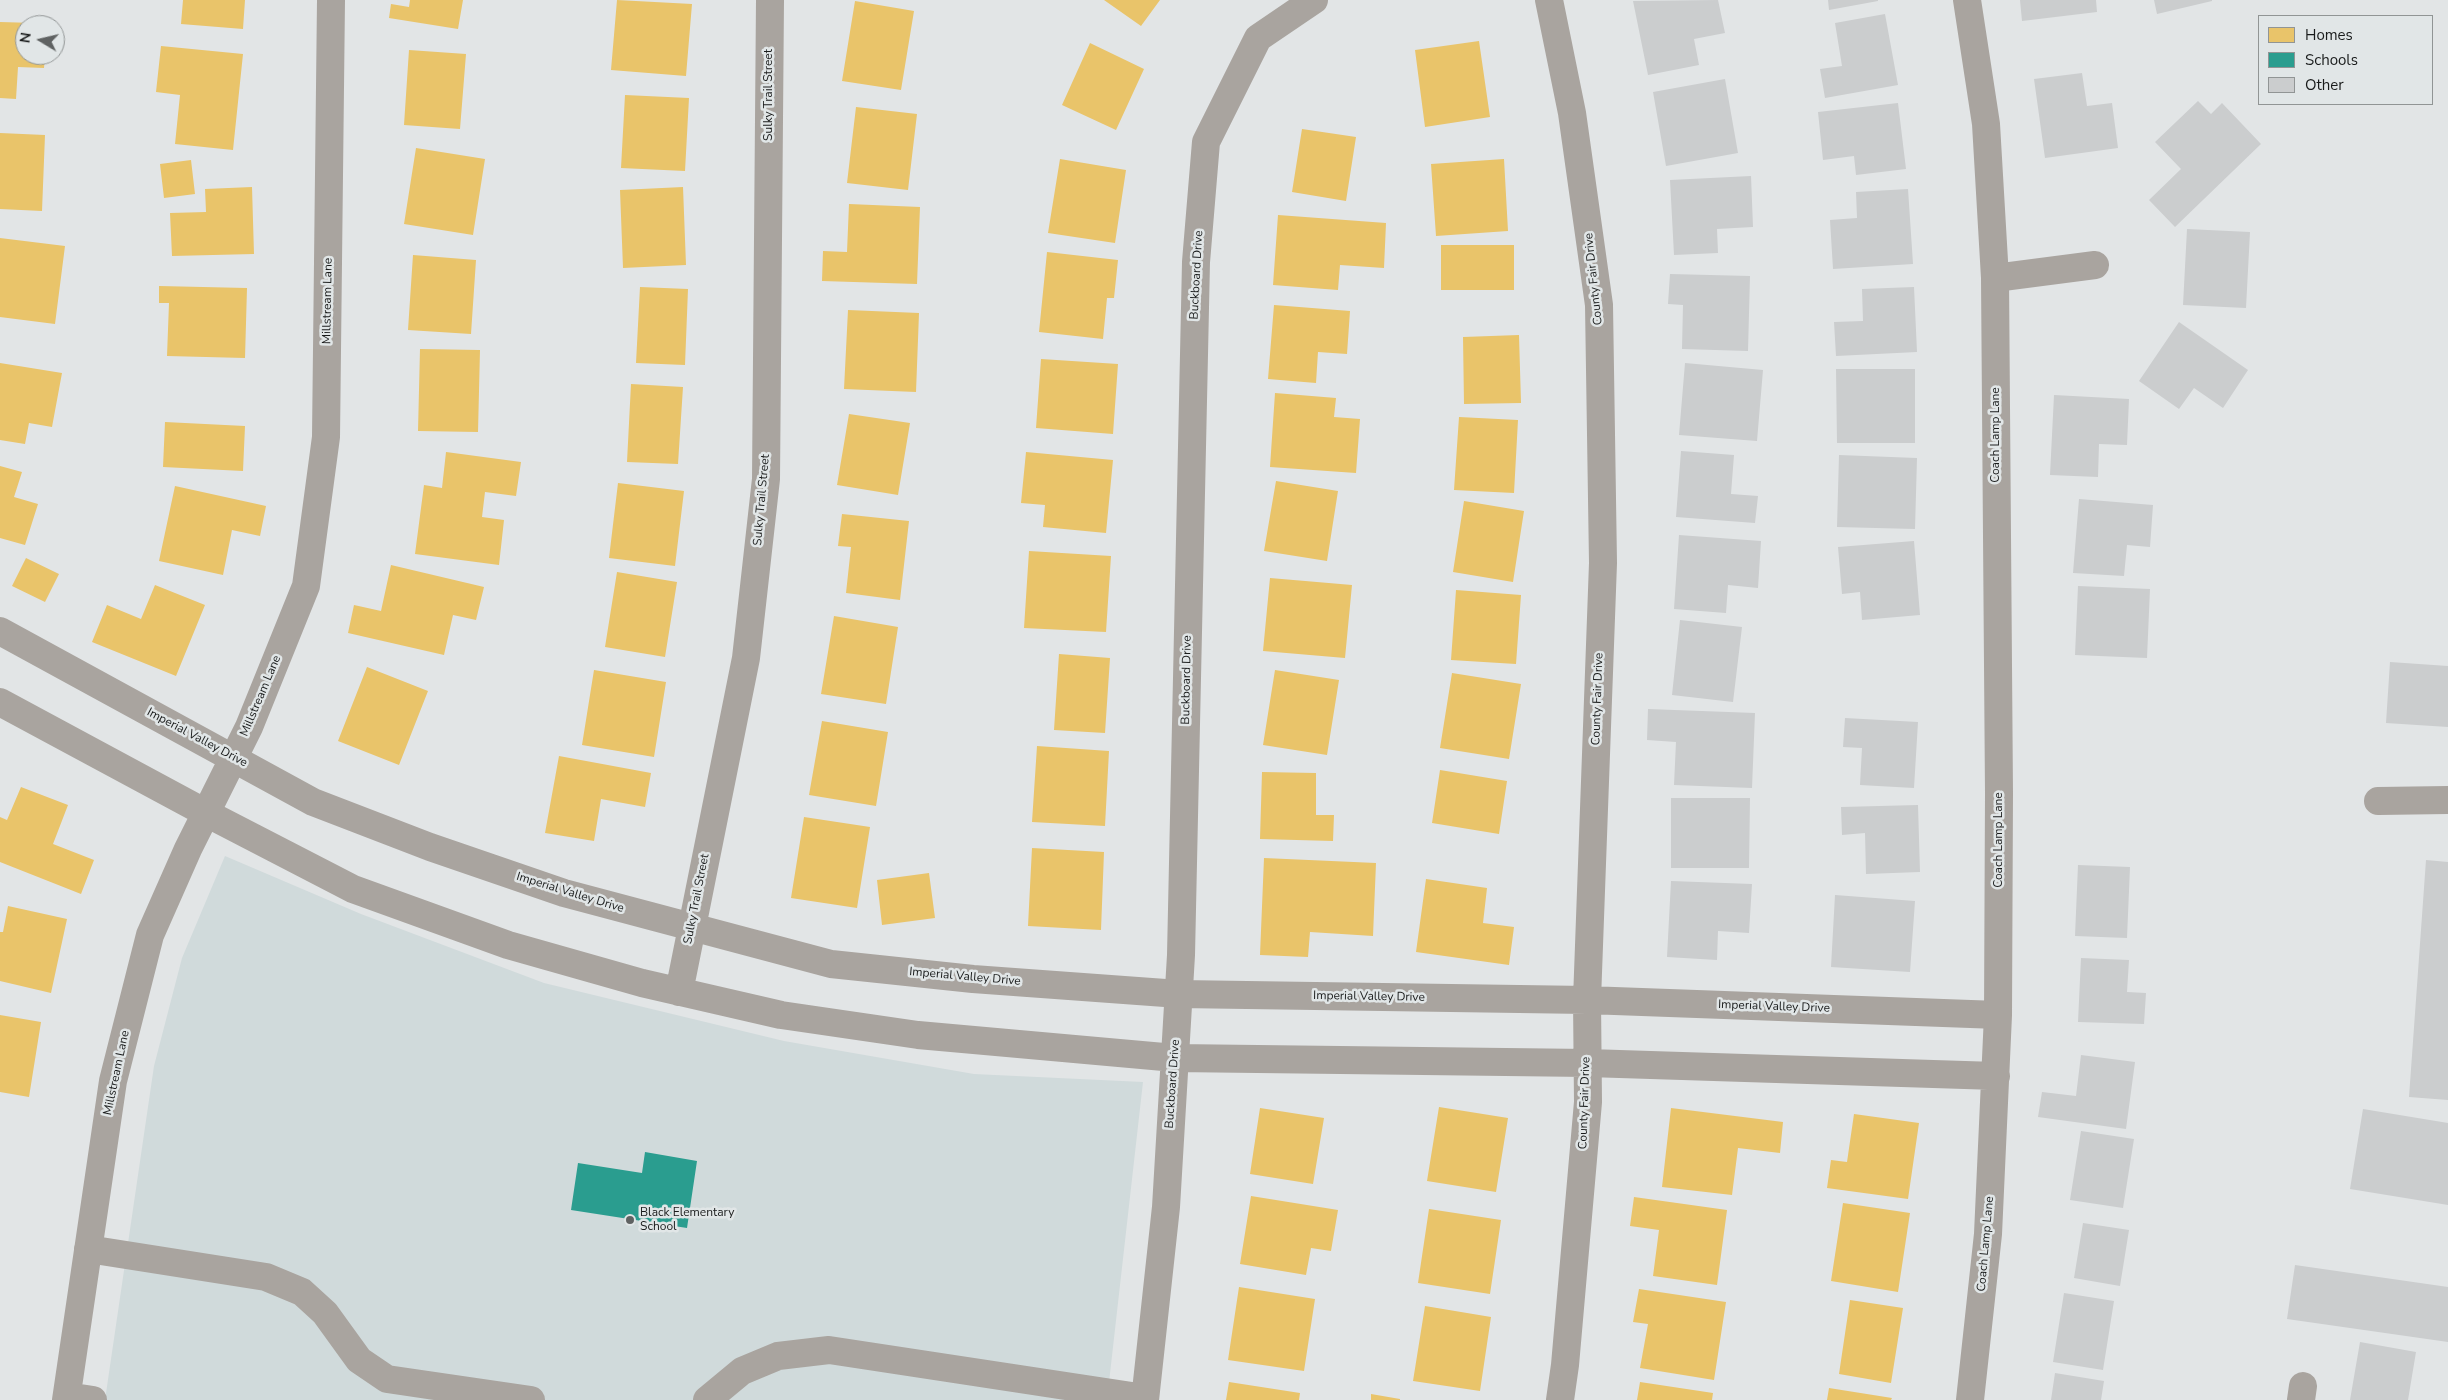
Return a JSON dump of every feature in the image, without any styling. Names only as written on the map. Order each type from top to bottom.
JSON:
[{"type":"street","name":"Millstream Lane","points":[[75,1398],[88,1249],[113,1081],[150,935],[206,813],[249,727],[306,586],[326,437],[331,0]]},
{"type":"street","name":"Sulky Trail Street","points":[[680,992],[691,928],[746,658],[766,479],[770,0]]},
{"type":"street","name":"Buckboard Drive","points":[[1145,1399],[1166,1207],[1179,994],[1196,262],[1206,142],[1258,38],[1314,0]]},
{"type":"street","name":"County Fair Drive","points":[[1549,0],[1572,112],[1599,305],[1603,563],[1587,1000],[1587,1112],[1565,1365],[1560,1400]]},
{"type":"street","name":"Coach Lamp Lane","points":[[1967,0],[1986,124],[1995,278],[1999,794],[1996,1076],[1988,1234],[1970,1400]]},
{"type":"street","points":[[1995,278],[2094,265]]},
{"type":"street","name":"Imperial Valley Drive","points":[[0,631],[313,802],[430,847],[564,893],[832,964],[973,979],[1179,994],[1587,1000],[1998,1015]]},
{"type":"street","points":[[0,702],[206,813],[353,888],[508,945],[680,992],[781,1015],[918,1035],[1175,1058],[1588,1063],[1996,1076]]},
{"type":"street","points":[[2378,801],[2448,800]]},
{"type":"street","points":[[88,1249],[266,1277],[302,1292],[325,1312],[359,1360],[387,1379],[531,1400]]},
{"type":"street","points":[[707,1400],[742,1371],[778,1356],[829,1350],[1145,1399]]},
{"type":"shaded area","name":"Black Elementary School","points":[[225,856],[361,914],[544,983],[784,1041],[974,1074],[1143,1082],[1107,1400],[105,1400],[154,1066],[182,958]]},
{"type":"building: Homes","points":[[183,0],[245,0],[243,29],[181,24]]},
{"type":"building: Homes","points":[[410,0],[463,0],[458,29],[389,18],[391,4],[409,7]]},
{"type":"building: Homes","points":[[617,0],[692,4],[686,76],[611,70]]},
{"type":"building: Homes","points":[[1104,0],[1160,0],[1141,26]]},
{"type":"building: Homes","points":[[855,1],[914,11],[901,90],[842,81]]},
{"type":"building: Homes","points":[[0,22],[15,22],[15,65],[44,65],[44,68],[18,67],[16,99],[0,98]]},
{"type":"building: Homes","points":[[1479,41],[1490,117],[1425,127],[1415,50]]},
{"type":"building: Homes","points":[[1090,43],[1144,69],[1116,130],[1062,105]]},
{"type":"building: Homes","points":[[161,46],[243,54],[233,150],[175,144],[180,95],[156,92]]},
{"type":"building: Homes","points":[[409,50],[466,54],[460,129],[404,125]]},
{"type":"building: Homes","points":[[625,95],[689,98],[685,171],[621,168]]},
{"type":"building: Homes","points":[[856,107],[917,114],[908,190],[847,183]]},
{"type":"building: Homes","points":[[1302,129],[1356,137],[1346,201],[1292,192]]},
{"type":"building: Homes","points":[[0,133],[45,135],[42,211],[0,209]]},
{"type":"building: Homes","points":[[416,148],[485,159],[473,235],[404,224]]},
{"type":"building: Homes","points":[[1060,159],[1126,170],[1115,243],[1048,233]]},
{"type":"building: Homes","points":[[1504,159],[1508,231],[1436,236],[1431,164]]},
{"type":"building: Homes","points":[[191,160],[195,194],[164,198],[160,164]]},
{"type":"building: Homes","points":[[252,187],[254,254],[172,256],[170,213],[206,212],[205,189]]},
{"type":"building: Homes","points":[[683,187],[686,265],[623,268],[620,190]]},
{"type":"building: Homes","points":[[849,204],[920,207],[917,284],[822,281],[823,251],[847,252]]},
{"type":"building: Homes","points":[[1278,215],[1386,223],[1384,268],[1340,265],[1338,290],[1273,285]]},
{"type":"building: Homes","points":[[0,238],[65,246],[55,324],[0,317]]},
{"type":"building: Homes","points":[[1441,245],[1514,245],[1514,290],[1441,290]]},
{"type":"building: Homes","points":[[1047,252],[1118,260],[1114,298],[1107,298],[1103,339],[1039,332]]},
{"type":"building: Homes","points":[[413,255],[476,260],[471,334],[408,330]]},
{"type":"building: Homes","points":[[159,286],[247,288],[245,358],[167,356],[169,303],[159,303]]},
{"type":"building: Homes","points":[[640,287],[688,289],[685,365],[636,363]]},
{"type":"building: Homes","points":[[1274,305],[1350,311],[1347,354],[1318,352],[1316,383],[1268,379]]},
{"type":"building: Homes","points":[[848,310],[919,313],[916,392],[844,389]]},
{"type":"building: Homes","points":[[1519,335],[1521,403],[1464,404],[1463,337]]},
{"type":"building: Homes","points":[[420,349],[480,350],[478,432],[418,431]]},
{"type":"building: Homes","points":[[1041,359],[1118,364],[1113,434],[1036,428]]},
{"type":"building: Homes","points":[[0,363],[62,373],[52,427],[29,423],[25,444],[0,440]]},
{"type":"building: Homes","points":[[631,384],[683,387],[678,464],[627,462]]},
{"type":"building: Homes","points":[[1275,393],[1336,398],[1334,417],[1360,419],[1356,473],[1270,467]]},
{"type":"building: Homes","points":[[849,414],[910,423],[898,495],[837,485]]},
{"type":"building: Homes","points":[[1459,417],[1518,420],[1514,493],[1454,490]]},
{"type":"building: Homes","points":[[165,422],[245,426],[243,471],[163,467]]},
{"type":"building: Homes","points":[[446,452],[521,462],[516,496],[485,492],[482,517],[504,520],[499,565],[415,554],[424,485],[442,488]]},
{"type":"building: Homes","points":[[1026,452],[1113,460],[1106,533],[1043,527],[1045,505],[1021,503]]},
{"type":"building: Homes","points":[[0,466],[22,472],[14,497],[38,504],[25,545],[0,538]]},
{"type":"building: Homes","points":[[1276,481],[1338,491],[1327,561],[1264,551]]},
{"type":"building: Homes","points":[[618,483],[684,491],[675,566],[609,558]]},
{"type":"building: Homes","points":[[175,486],[266,506],[260,536],[232,530],[223,575],[159,561]]},
{"type":"building: Homes","points":[[1464,501],[1524,511],[1513,582],[1453,572]]},
{"type":"building: Homes","points":[[842,514],[909,521],[900,600],[846,593],[851,547],[838,546]]},
{"type":"building: Homes","points":[[1029,551],[1111,556],[1106,632],[1024,628]]},
{"type":"building: Homes","points":[[26,558],[59,574],[45,602],[12,586]]},
{"type":"building: Homes","points":[[391,565],[484,587],[476,620],[453,615],[444,655],[348,633],[354,605],[381,611]]},
{"type":"building: Homes","points":[[617,572],[677,582],[665,657],[605,647]]},
{"type":"building: Homes","points":[[1270,578],[1352,585],[1345,658],[1263,651]]},
{"type":"building: Homes","points":[[155,585],[205,605],[176,676],[92,642],[107,605],[141,619]]},
{"type":"building: Homes","points":[[1456,590],[1521,595],[1516,664],[1451,660]]},
{"type":"building: Homes","points":[[834,616],[898,627],[886,704],[821,694]]},
{"type":"building: Homes","points":[[1059,654],[1110,658],[1105,733],[1054,730]]},
{"type":"building: Homes","points":[[367,667],[428,691],[399,765],[338,741]]},
{"type":"building: Homes","points":[[594,670],[666,682],[654,757],[582,745]]},
{"type":"building: Homes","points":[[1275,670],[1339,680],[1327,755],[1263,745]]},
{"type":"building: Homes","points":[[1452,673],[1521,684],[1509,759],[1440,748]]},
{"type":"building: Homes","points":[[822,721],[888,732],[876,806],[809,795]]},
{"type":"building: Homes","points":[[1037,746],[1109,751],[1105,826],[1032,822]]},
{"type":"building: Homes","points":[[559,756],[651,773],[645,807],[601,799],[594,841],[545,833]]},
{"type":"building: Homes","points":[[1440,770],[1507,781],[1499,834],[1432,823]]},
{"type":"building: Homes","points":[[1262,772],[1316,773],[1316,815],[1334,815],[1333,841],[1260,839]]},
{"type":"building: Homes","points":[[21,787],[68,805],[53,844],[94,860],[81,894],[0,862],[0,817],[7,820]]},
{"type":"building: Homes","points":[[804,817],[870,827],[857,908],[791,898]]},
{"type":"building: Homes","points":[[1032,848],[1104,852],[1101,930],[1028,926]]},
{"type":"building: Homes","points":[[1264,858],[1376,863],[1373,936],[1310,932],[1308,957],[1260,955]]},
{"type":"building: Homes","points":[[929,873],[935,918],[882,925],[877,880]]},
{"type":"building: Homes","points":[[1426,879],[1487,888],[1483,923],[1514,927],[1509,965],[1416,952]]},
{"type":"building: Homes","points":[[8,906],[67,919],[51,993],[0,981],[0,932],[3,932]]},
{"type":"building: Homes","points":[[0,1015],[41,1022],[29,1097],[0,1092]]},
{"type":"building: Homes","points":[[1439,1107],[1508,1118],[1496,1192],[1427,1181]]},
{"type":"building: Homes","points":[[1260,1108],[1324,1118],[1313,1184],[1250,1174]]},
{"type":"building: Homes","points":[[1671,1108],[1783,1122],[1780,1153],[1738,1148],[1732,1195],[1662,1187]]},
{"type":"building: Homes","points":[[1854,1114],[1919,1123],[1908,1199],[1827,1188],[1831,1160],[1847,1162]]},
{"type":"building: Homes","points":[[1251,1196],[1338,1210],[1331,1251],[1311,1248],[1306,1275],[1240,1264]]},
{"type":"building: Homes","points":[[1634,1197],[1727,1210],[1717,1285],[1653,1276],[1659,1230],[1630,1226]]},
{"type":"building: Homes","points":[[1843,1203],[1910,1213],[1898,1292],[1831,1281]]},
{"type":"building: Homes","points":[[1429,1209],[1501,1220],[1490,1294],[1418,1283]]},
{"type":"building: Homes","points":[[1239,1287],[1315,1299],[1304,1371],[1228,1360]]},
{"type":"building: Homes","points":[[1639,1289],[1726,1302],[1714,1380],[1640,1368],[1648,1324],[1633,1322]]},
{"type":"building: Homes","points":[[1850,1300],[1903,1308],[1891,1383],[1839,1374]]},
{"type":"building: Homes","points":[[1425,1306],[1491,1317],[1480,1391],[1413,1381]]},
{"type":"building: Homes","points":[[1229,1382],[1300,1393],[1299,1400],[1226,1400]]},
{"type":"building: Homes","points":[[1640,1382],[1713,1393],[1712,1400],[1637,1400]]},
{"type":"building: Homes","points":[[1829,1388],[1892,1398],[1891,1400],[1827,1400]]},
{"type":"building: Homes","points":[[1371,1394],[1400,1399],[1400,1400],[1371,1400]]},
{"type":"building: Schools","points":[[645,1152],[697,1161],[687,1228],[571,1210],[578,1163],[642,1173]]},
{"type":"building: Other","points":[[1718,0],[1725,33],[1694,39],[1699,65],[1648,75],[1633,1]]},
{"type":"building: Other","points":[[1828,0],[1878,0],[1878,1],[1829,10]]},
{"type":"building: Other","points":[[2020,0],[2096,0],[2097,12],[2022,21]]},
{"type":"building: Other","points":[[2154,0],[2212,0],[2212,1],[2157,14]]},
{"type":"building: Other","points":[[1885,14],[1898,85],[1825,98],[1820,69],[1842,66],[1835,23]]},
{"type":"building: Other","points":[[2082,73],[2087,106],[2112,103],[2118,148],[2045,158],[2034,79]]},
{"type":"building: Other","points":[[1725,79],[1738,153],[1666,166],[1653,92]]},
{"type":"building: Other","points":[[2198,101],[2211,114],[2222,103],[2261,144],[2175,227],[2149,200],[2181,169],[2155,142]]},
{"type":"building: Other","points":[[1898,103],[1906,169],[1856,175],[1854,156],[1823,160],[1818,112]]},
{"type":"building: Other","points":[[1751,176],[1753,227],[1717,229],[1718,253],[1674,255],[1670,180]]},
{"type":"building: Other","points":[[1908,189],[1913,264],[1833,269],[1830,220],[1857,218],[1856,192]]},
{"type":"building: Other","points":[[2187,229],[2250,232],[2246,308],[2183,305]]},
{"type":"building: Other","points":[[1670,274],[1750,276],[1748,351],[1682,349],[1683,305],[1668,304]]},
{"type":"building: Other","points":[[1914,287],[1917,352],[1836,356],[1834,322],[1863,321],[1862,289]]},
{"type":"building: Other","points":[[2179,322],[2248,370],[2223,408],[2194,388],[2179,409],[2139,381]]},
{"type":"building: Other","points":[[1685,363],[1763,370],[1757,441],[1679,435]]},
{"type":"building: Other","points":[[1836,369],[1915,369],[1915,443],[1837,443]]},
{"type":"building: Other","points":[[2054,395],[2129,399],[2127,445],[2099,444],[2098,477],[2050,475]]},
{"type":"building: Other","points":[[1681,451],[1734,455],[1731,494],[1758,496],[1755,523],[1676,517]]},
{"type":"building: Other","points":[[1839,455],[1917,458],[1915,529],[1837,527]]},
{"type":"building: Other","points":[[2079,499],[2153,505],[2150,547],[2127,545],[2124,576],[2073,573]]},
{"type":"building: Other","points":[[1679,535],[1761,541],[1758,588],[1728,585],[1726,613],[1674,609]]},
{"type":"building: Other","points":[[1914,541],[1920,615],[1862,620],[1860,592],[1842,594],[1838,547]]},
{"type":"building: Other","points":[[2078,586],[2150,589],[2147,658],[2075,655]]},
{"type":"building: Other","points":[[1680,620],[1742,627],[1733,702],[1672,695]]},
{"type":"building: Other","points":[[2390,662],[2448,666],[2448,727],[2386,723]]},
{"type":"building: Other","points":[[1648,709],[1755,713],[1752,788],[1674,785],[1676,742],[1647,740]]},
{"type":"building: Other","points":[[1845,718],[1918,722],[1914,788],[1860,785],[1862,748],[1843,747]]},
{"type":"building: Other","points":[[1671,798],[1750,798],[1749,868],[1671,868]]},
{"type":"building: Other","points":[[1918,805],[1920,872],[1866,874],[1865,833],[1842,835],[1841,807]]},
{"type":"building: Other","points":[[2426,860],[2448,862],[2448,1100],[2409,1097]]},
{"type":"building: Other","points":[[2078,865],[2130,867],[2127,938],[2075,936]]},
{"type":"building: Other","points":[[1671,881],[1752,884],[1749,933],[1718,931],[1717,960],[1667,957]]},
{"type":"building: Other","points":[[1835,895],[1915,901],[1910,972],[1831,967]]},
{"type":"building: Other","points":[[2081,958],[2129,960],[2127,992],[2146,993],[2144,1024],[2078,1022]]},
{"type":"building: Other","points":[[2081,1055],[2135,1062],[2126,1129],[2038,1117],[2042,1092],[2076,1096]]},
{"type":"building: Other","points":[[2363,1109],[2448,1123],[2448,1205],[2350,1189]]},
{"type":"building: Other","points":[[2081,1131],[2134,1139],[2123,1208],[2070,1200]]},
{"type":"building: Other","points":[[2083,1223],[2129,1230],[2120,1286],[2074,1278]]},
{"type":"building: Other","points":[[2295,1265],[2448,1287],[2448,1342],[2287,1319]]},
{"type":"building: Other","points":[[2064,1293],[2114,1301],[2103,1370],[2053,1362]]},
{"type":"building: Other","points":[[2360,1342],[2416,1352],[2408,1400],[2350,1400]]},
{"type":"building: Other","points":[[2055,1373],[2104,1381],[2101,1400],[2051,1400]]},
{"type":"place","name":"Black Elementary School","points":[[630,1220]]}]
